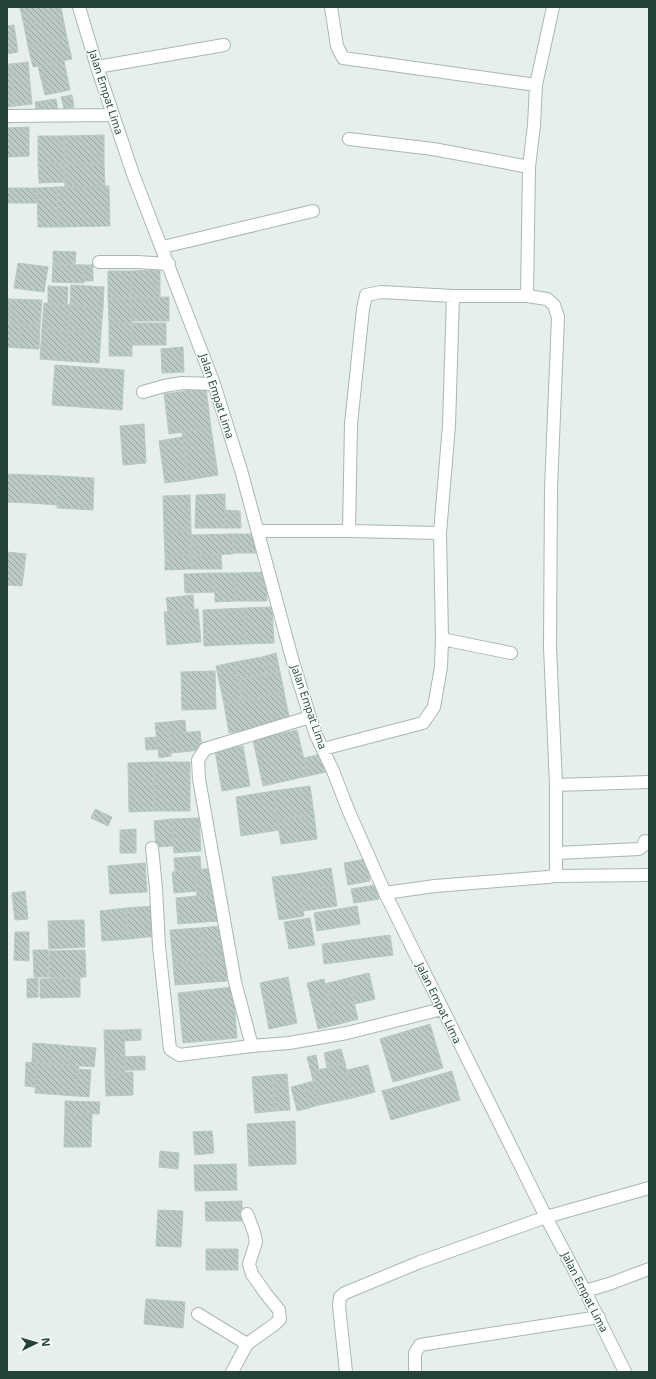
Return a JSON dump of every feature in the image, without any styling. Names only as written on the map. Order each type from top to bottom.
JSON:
[{"type":"street","name":"Jalan Empat Lima","points":[[79,7],[97,67],[134,174],[214,384],[241,470],[275,597],[310,717],[349,812],[385,893],[546,1217],[599,1317],[625,1372]]},
{"type":"street","points":[[331,7],[337,46],[342,58],[536,85]]},
{"type":"street","points":[[527,296],[528,167],[534,125],[536,85],[553,7]]},
{"type":"street","points":[[97,67],[224,45]]},
{"type":"street","points":[[7,116],[113,115]]},
{"type":"street","points":[[349,140],[432,149],[528,167]]},
{"type":"street","points":[[163,247],[313,211]]},
{"type":"street","points":[[99,262],[169,264]]},
{"type":"street","points":[[349,530],[351,424],[363,309],[366,296],[381,292],[453,296],[527,296],[547,299],[554,305],[558,317],[551,488],[550,647],[556,785],[557,853],[556,871],[554,876]]},
{"type":"street","points":[[323,749],[423,723],[434,707],[441,667],[442,639],[440,532],[449,425],[453,296]]},
{"type":"street","points":[[143,392],[182,383],[214,384]]},
{"type":"street","points":[[258,531],[349,530],[440,532]]},
{"type":"street","points":[[442,639],[511,652]]},
{"type":"street","points":[[252,1046],[235,982],[222,914],[199,779],[198,760],[205,749],[310,717]]},
{"type":"street","points":[[556,785],[649,782]]},
{"type":"street","points":[[557,853],[639,849],[643,846],[645,841]]},
{"type":"street","points":[[152,848],[159,946],[170,1049],[179,1055],[289,1043],[347,1033],[442,1009]]},
{"type":"street","points":[[385,893],[435,886],[548,878],[554,876],[649,874]]},
{"type":"street","points":[[346,1372],[339,1306],[340,1297],[345,1293],[420,1262],[546,1217],[649,1188]]},
{"type":"street","points":[[232,1372],[246,1344],[280,1319],[279,1310],[258,1283],[251,1269],[250,1264],[256,1242],[247,1214]]},
{"type":"street","points":[[585,1290],[609,1284],[649,1269]]},
{"type":"street","points":[[198,1314],[246,1344]]},
{"type":"street","points":[[415,1372],[415,1353],[420,1346],[599,1317]]},
{"type":"building","points":[[61,7],[63,18],[24,26],[20,8]]},
{"type":"building","points":[[63,18],[67,38],[28,46],[24,26]]},
{"type":"building","points":[[14,25],[18,52],[7,54],[7,26]]},
{"type":"building","points":[[67,38],[72,59],[33,67],[28,46]]},
{"type":"building","points":[[64,61],[70,90],[45,95],[38,66]]},
{"type":"building","points":[[28,62],[32,104],[15,106],[11,64]]},
{"type":"building","points":[[7,64],[11,64],[15,106],[7,107]]},
{"type":"building","points":[[72,95],[74,107],[64,109],[61,97]]},
{"type":"building","points":[[56,99],[58,110],[37,114],[35,102]]},
{"type":"building","points":[[29,127],[29,156],[7,157],[7,128]]},
{"type":"building","points":[[104,135],[104,164],[64,164],[64,136]]},
{"type":"building","points":[[38,136],[64,136],[65,163],[38,163]]},
{"type":"building","points":[[38,163],[65,163],[65,182],[39,183]]},
{"type":"building","points":[[64,164],[104,164],[105,186],[65,187]]},
{"type":"building","points":[[109,186],[110,226],[58,227],[57,187]]},
{"type":"building","points":[[57,187],[58,227],[38,227],[37,188]]},
{"type":"building","points":[[7,188],[37,188],[38,203],[7,203]]},
{"type":"building","points":[[53,251],[76,252],[75,264],[53,264]]},
{"type":"building","points":[[18,263],[48,267],[44,292],[14,288]]},
{"type":"building","points":[[53,264],[85,265],[84,283],[52,282]]},
{"type":"building","points":[[85,265],[93,265],[93,281],[84,281]]},
{"type":"building","points":[[160,270],[160,298],[131,298],[131,271]]},
{"type":"building","points":[[108,271],[131,271],[131,298],[108,298]]},
{"type":"building","points":[[71,285],[104,287],[103,308],[70,305]]},
{"type":"building","points":[[48,286],[68,287],[67,305],[48,303]]},
{"type":"building","points":[[169,297],[169,321],[132,321],[131,298]]},
{"type":"building","points":[[7,298],[10,299],[9,321],[7,321]]},
{"type":"building","points":[[108,298],[131,298],[132,323],[109,324]]},
{"type":"building","points":[[10,299],[42,300],[40,325],[9,323]]},
{"type":"building","points":[[44,303],[70,305],[68,331],[42,329]]},
{"type":"building","points":[[70,305],[103,308],[101,333],[68,331]]},
{"type":"building","points":[[7,323],[20,324],[19,348],[7,347]]},
{"type":"building","points":[[132,323],[132,356],[109,356],[109,324]]},
{"type":"building","points":[[132,323],[166,323],[166,345],[132,345]]},
{"type":"building","points":[[20,324],[40,325],[39,349],[19,348]]},
{"type":"building","points":[[42,329],[68,331],[66,361],[40,359]]},
{"type":"building","points":[[68,331],[101,333],[99,363],[66,361]]},
{"type":"building","points":[[183,347],[184,372],[162,373],[161,349]]},
{"type":"building","points":[[55,365],[124,370],[122,410],[52,405]]},
{"type":"building","points":[[206,388],[211,428],[169,434],[164,394]]},
{"type":"building","points":[[144,424],[146,463],[123,465],[120,426]]},
{"type":"building","points":[[211,428],[218,475],[188,480],[182,432]]},
{"type":"building","points":[[182,437],[188,480],[165,483],[159,441]]},
{"type":"building","points":[[7,474],[31,475],[30,503],[7,502]]},
{"type":"building","points":[[31,475],[58,476],[57,505],[30,503]]},
{"type":"building","points":[[58,476],[94,478],[93,510],[57,508]]},
{"type":"building","points":[[225,494],[225,528],[195,528],[196,495]]},
{"type":"building","points":[[190,495],[191,530],[164,531],[163,496]]},
{"type":"building","points":[[225,510],[240,511],[241,528],[225,528]]},
{"type":"building","points":[[191,530],[192,555],[165,556],[164,531]]},
{"type":"building","points":[[232,534],[255,534],[256,553],[233,553]]},
{"type":"building","points":[[232,534],[233,554],[192,555],[191,535]]},
{"type":"building","points":[[7,552],[26,554],[22,586],[7,585]]},
{"type":"building","points":[[221,554],[222,569],[192,569],[192,555]]},
{"type":"building","points":[[192,555],[192,569],[165,570],[165,556]]},
{"type":"building","points":[[266,572],[267,601],[236,601],[235,573]]},
{"type":"building","points":[[214,573],[215,592],[185,593],[184,574]]},
{"type":"building","points":[[214,573],[235,573],[236,601],[215,602]]},
{"type":"building","points":[[193,595],[194,609],[168,612],[166,598]]},
{"type":"building","points":[[272,607],[274,643],[245,644],[244,608]]},
{"type":"building","points":[[244,608],[245,644],[204,646],[203,610]]},
{"type":"building","points":[[198,609],[201,642],[167,645],[164,612]]},
{"type":"building","points":[[276,653],[280,672],[265,674],[262,657]]},
{"type":"building","points":[[262,657],[265,674],[238,680],[235,662]]},
{"type":"building","points":[[235,662],[242,701],[224,704],[216,666]]},
{"type":"building","points":[[215,671],[216,709],[182,710],[181,672]]},
{"type":"building","points":[[280,672],[284,692],[242,701],[238,680]]},
{"type":"building","points":[[284,692],[290,721],[229,733],[224,704]]},
{"type":"building","points":[[185,720],[186,732],[169,734],[167,722]]},
{"type":"building","points":[[167,722],[171,756],[159,758],[155,723]]},
{"type":"building","points":[[297,730],[308,776],[263,786],[253,740]]},
{"type":"building","points":[[200,731],[202,750],[171,753],[169,734]]},
{"type":"building","points":[[156,737],[158,749],[146,750],[145,738]]},
{"type":"building","points":[[243,746],[250,786],[222,791],[215,751]]},
{"type":"building","points":[[321,754],[326,772],[308,776],[304,758]]},
{"type":"building","points":[[154,762],[190,762],[190,811],[154,811]]},
{"type":"building","points":[[154,762],[154,811],[129,812],[128,763]]},
{"type":"building","points":[[310,786],[314,814],[277,820],[273,791]]},
{"type":"building","points":[[273,791],[279,830],[241,836],[236,797]]},
{"type":"building","points":[[95,809],[112,817],[108,826],[91,818]]},
{"type":"building","points":[[314,814],[317,839],[281,844],[277,820]]},
{"type":"building","points":[[199,818],[201,851],[174,853],[172,819]]},
{"type":"building","points":[[172,819],[174,846],[156,847],[154,821]]},
{"type":"building","points":[[136,829],[136,853],[120,853],[120,830]]},
{"type":"building","points":[[200,856],[201,869],[175,871],[174,858]]},
{"type":"building","points":[[366,859],[370,881],[348,885],[344,863]]},
{"type":"building","points":[[145,863],[147,892],[110,894],[108,866]]},
{"type":"building","points":[[213,868],[216,894],[197,896],[195,870]]},
{"type":"building","points":[[331,868],[334,886],[300,891],[297,874]]},
{"type":"building","points":[[195,870],[197,891],[174,893],[172,872]]},
{"type":"building","points":[[297,874],[304,916],[279,920],[272,877]]},
{"type":"building","points":[[376,885],[379,899],[354,903],[351,889]]},
{"type":"building","points":[[334,886],[337,906],[303,911],[300,891]]},
{"type":"building","points":[[25,891],[28,919],[15,920],[12,893]]},
{"type":"building","points":[[216,894],[218,921],[178,924],[176,898]]},
{"type":"building","points":[[153,906],[156,936],[129,939],[126,908]]},
{"type":"building","points":[[357,906],[360,924],[317,931],[314,913]]},
{"type":"building","points":[[126,908],[129,939],[102,941],[100,911]]},
{"type":"building","points":[[310,918],[315,945],[289,949],[284,922]]},
{"type":"building","points":[[84,920],[85,947],[49,949],[48,921]]},
{"type":"building","points":[[222,926],[225,958],[202,960],[199,928]]},
{"type":"building","points":[[199,928],[202,960],[173,963],[170,930]]},
{"type":"building","points":[[15,932],[29,932],[29,961],[14,960]]},
{"type":"building","points":[[390,935],[393,955],[324,964],[322,944]]},
{"type":"building","points":[[33,950],[48,950],[49,977],[34,977]]},
{"type":"building","points":[[85,950],[86,977],[50,978],[49,951]]},
{"type":"building","points":[[225,958],[227,981],[175,985],[173,963]]},
{"type":"building","points":[[369,973],[375,999],[355,1004],[348,978]]},
{"type":"building","points":[[288,977],[297,1023],[269,1029],[260,983]]},
{"type":"building","points":[[38,978],[38,997],[27,998],[27,979]]},
{"type":"building","points":[[80,978],[80,997],[40,998],[40,979]]},
{"type":"building","points":[[348,978],[358,1019],[336,1025],[325,984]]},
{"type":"building","points":[[324,979],[336,1025],[318,1029],[307,983]]},
{"type":"building","points":[[233,987],[237,1038],[183,1043],[178,993]]},
{"type":"building","points":[[430,1024],[443,1068],[393,1082],[380,1039]]},
{"type":"building","points":[[141,1029],[141,1040],[124,1041],[124,1030]]},
{"type":"building","points":[[104,1030],[124,1030],[125,1057],[105,1058]]},
{"type":"building","points":[[33,1043],[71,1046],[69,1065],[32,1062]]},
{"type":"building","points":[[71,1046],[96,1048],[94,1067],[69,1065]]},
{"type":"building","points":[[341,1049],[345,1063],[327,1067],[324,1053]]},
{"type":"building","points":[[316,1055],[319,1070],[311,1072],[307,1057]]},
{"type":"building","points":[[145,1056],[145,1070],[125,1070],[125,1057]]},
{"type":"building","points":[[125,1057],[125,1072],[105,1073],[105,1058]]},
{"type":"building","points":[[26,1062],[37,1063],[35,1087],[25,1086]]},
{"type":"building","points":[[37,1063],[79,1066],[76,1096],[35,1093]]},
{"type":"building","points":[[345,1063],[353,1098],[319,1105],[311,1072]]},
{"type":"building","points":[[368,1065],[375,1092],[353,1098],[347,1070]]},
{"type":"building","points":[[78,1069],[91,1070],[89,1097],[76,1096]]},
{"type":"building","points":[[452,1071],[460,1100],[391,1120],[382,1091]]},
{"type":"building","points":[[133,1072],[133,1095],[106,1096],[105,1073]]},
{"type":"building","points":[[287,1074],[290,1110],[275,1111],[272,1075]]},
{"type":"building","points":[[272,1075],[275,1111],[255,1113],[252,1077]]},
{"type":"building","points":[[313,1081],[319,1105],[309,1108],[303,1084]]},
{"type":"building","points":[[303,1084],[309,1108],[297,1111],[291,1087]]},
{"type":"building","points":[[65,1101],[100,1102],[99,1114],[65,1113]]},
{"type":"building","points":[[65,1113],[92,1114],[91,1147],[64,1147]]},
{"type":"building","points":[[295,1121],[296,1164],[249,1166],[247,1124]]},
{"type":"building","points":[[212,1131],[214,1153],[195,1155],[193,1132]]},
{"type":"building","points":[[160,1151],[179,1153],[178,1169],[159,1167]]},
{"type":"building","points":[[236,1164],[237,1190],[195,1191],[194,1165]]},
{"type":"building","points":[[242,1201],[242,1221],[206,1221],[205,1202]]},
{"type":"building","points":[[158,1210],[183,1211],[181,1247],[156,1246]]},
{"type":"building","points":[[206,1249],[238,1249],[238,1270],[206,1270]]},
{"type":"building","points":[[146,1299],[185,1302],[183,1328],[144,1324]]}]
